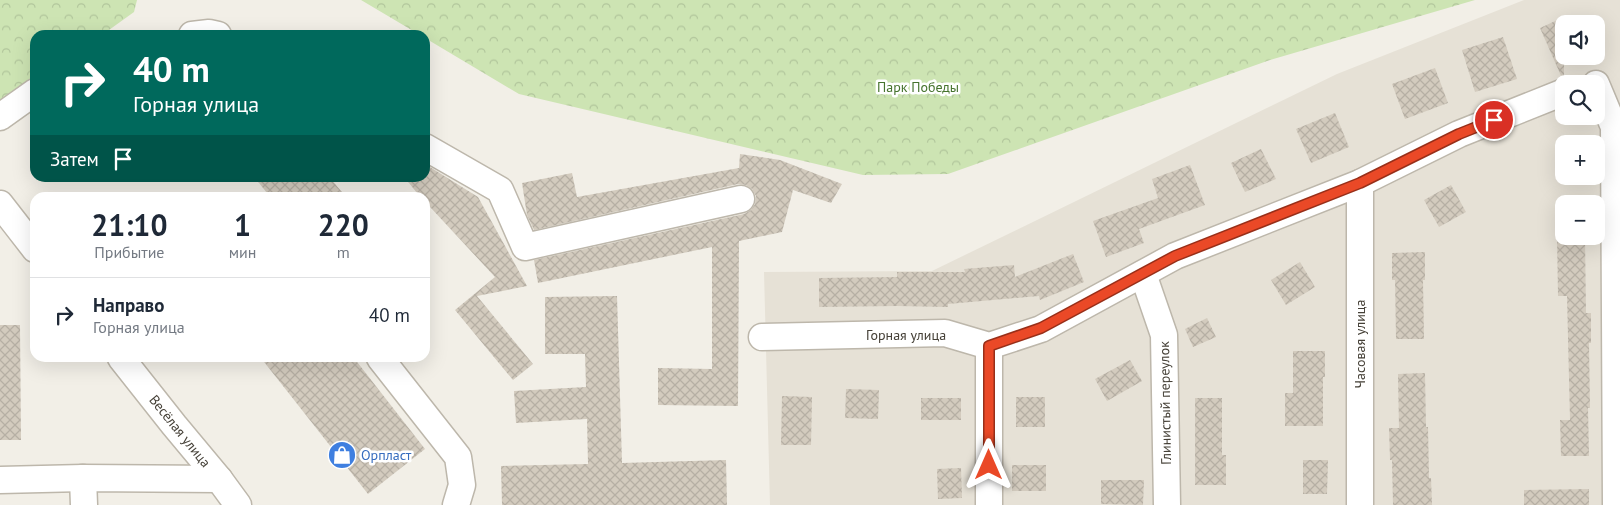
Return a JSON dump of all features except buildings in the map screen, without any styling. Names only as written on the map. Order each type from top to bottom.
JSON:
[{"type":"street","points":[[0,117],[30,96]]},
{"type":"street","points":[[989,505],[989,346],[1041,328],[1175,256],[1360,183],[1459,134],[1555,96]]},
{"type":"street","points":[[1605,108],[1614,127],[1616,505]]},
{"type":"street","points":[[430,150],[500,190],[525,247],[741,198]]},
{"type":"street","name":"Часовая улица","points":[[1360,183],[1360,505]]},
{"type":"street","points":[[0,204],[30,243]]},
{"type":"street","name":"Глинистый переулок","points":[[1143,274],[1164,336],[1167,505]]},
{"type":"street","name":"Горная улица","points":[[762,337],[946,333],[989,346]]},
{"type":"street","name":"Весёлая улица","points":[[124,362],[238,505]]},
{"type":"street","points":[[383,362],[458,457],[462,485],[456,505]]},
{"type":"street","points":[[0,480],[84,478],[219,479]]},
{"type":"street","points":[[84,478],[84,505]]},
{"type":"shaded area","points":[[1524,0],[1620,0],[1620,505],[770,505],[764,272],[932,271],[1337,74]]},
{"type":"green space","points":[[0,0],[137,0],[134,12],[109,30],[30,30],[30,85],[0,103]]},
{"type":"green space","name":"Парк Победы","points":[[361,0],[1475,0],[1270,60],[948,174],[863,175],[519,94],[430,41],[430,30],[412,30]]},
{"type":"place","name":"Орпласт","points":[[342,455]]},
{"type":"route","points":[[989,465],[989,346],[1041,328],[1175,256],[1360,183],[1459,134],[1494,120]]}]
